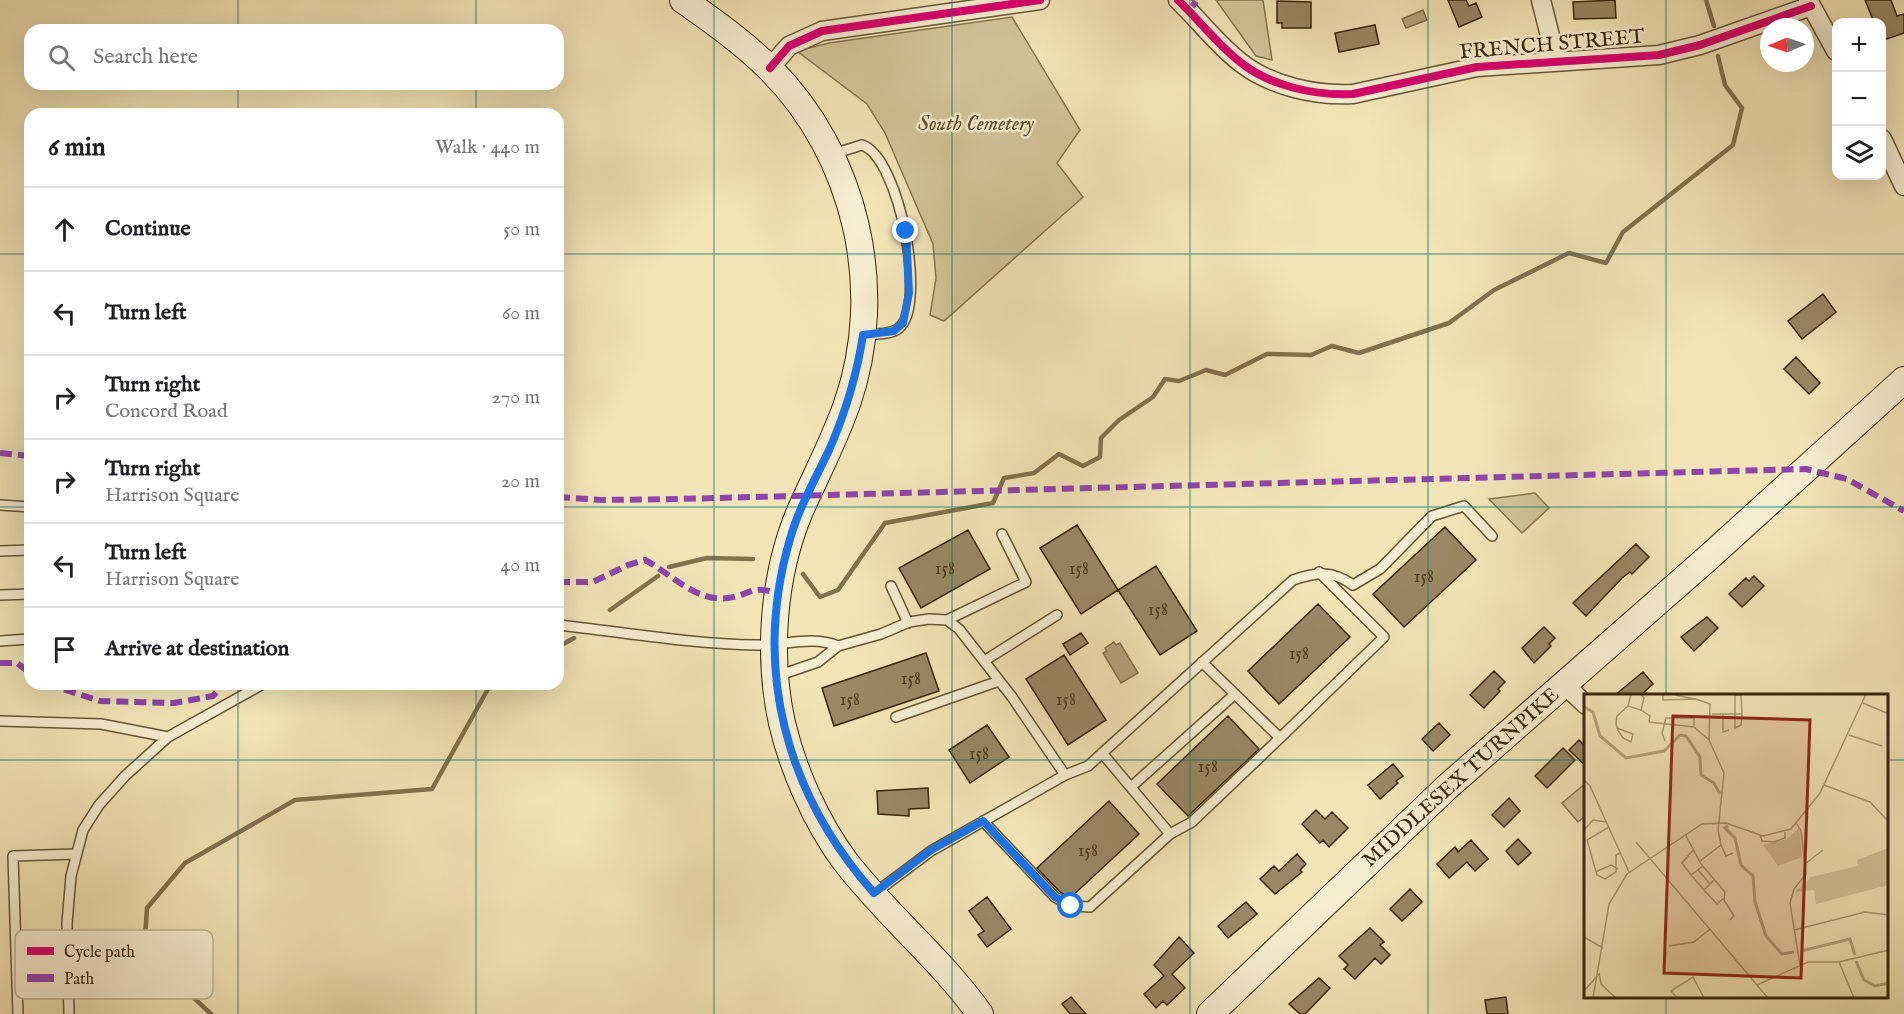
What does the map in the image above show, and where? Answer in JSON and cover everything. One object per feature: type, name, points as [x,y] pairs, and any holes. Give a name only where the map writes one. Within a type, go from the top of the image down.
[{"type":"main road","points":[[683,0],[770,68],[804,108],[842,178],[858,232],[864,285],[863,335],[848,402],[790,539],[778,593],[774,645],[782,723],[797,770],[820,820],[845,860],[980,1014]]},
{"type":"main road","name":"MIDDLESEX TURNPIKE","points":[[1210,1014],[1446,788],[1904,380]]},
{"type":"street","points":[[770,68],[789,46],[822,31],[1040,0]]},
{"type":"street","name":"FRENCH STREET","points":[[1178,0],[1239,62],[1251,70],[1317,93],[1353,94],[1426,76],[1477,67],[1659,55],[1700,45],[1810,3],[1832,44]]},
{"type":"street","points":[[1541,0],[1556,60]]},
{"type":"street","points":[[1886,149],[1904,186]]},
{"type":"street","points":[[1564,684],[1584,703]]},
{"type":"lane","points":[[831,154],[861,145],[875,152],[894,188],[906,231],[909,293],[903,323],[894,331],[863,335]]},
{"type":"lane","points":[[0,505],[24,507]]},
{"type":"lane","points":[[874,893],[931,850],[1065,776],[1088,766],[1277,591],[1293,580],[1319,572],[1341,577],[1353,585],[1380,568],[1432,516],[1464,506],[1492,537]]},
{"type":"lane","points":[[776,676],[818,662],[838,646],[881,634],[908,623],[929,619],[947,620],[1026,582],[1002,534]]},
{"type":"lane","points":[[0,551],[24,550]]},
{"type":"lane","points":[[983,821],[1055,897],[1071,906],[1090,907],[1170,834],[1192,822],[1384,637],[1319,572]]},
{"type":"lane","points":[[891,586],[908,623]]},
{"type":"lane","points":[[0,595],[24,594]]},
{"type":"lane","points":[[984,661],[1057,615]]},
{"type":"lane","points":[[947,620],[959,629],[984,661],[1065,776]]},
{"type":"lane","points":[[564,627],[740,644],[774,645],[808,640],[825,641],[838,646]]},
{"type":"lane","points":[[0,641],[24,639]]},
{"type":"lane","points":[[1202,662],[1280,738]]},
{"type":"lane","points":[[896,717],[999,681]]},
{"type":"lane","points":[[67,930],[71,876],[76,854],[83,830],[99,805],[124,776],[168,737],[252,690]]},
{"type":"lane","points":[[1131,787],[1235,694]]},
{"type":"lane","points":[[0,721],[101,724],[168,737]]},
{"type":"lane","points":[[1102,753],[1170,834]]},
{"type":"lane","points":[[15,930],[13,856],[76,854]]},
{"type":"lane","points":[[18,999],[18,1014]]},
{"type":"lane","points":[[69,999],[69,1014]]},
{"type":"green space","points":[[1216,0],[1263,0],[1272,60],[1256,56]]},
{"type":"green space","name":"South Cemetery","points":[[1012,17],[1080,130],[1057,163],[1083,197],[944,321],[930,315],[936,278],[933,244],[885,133],[867,104],[797,51],[829,43]]},
{"type":"green space","points":[[1535,493],[1549,508],[1522,533],[1489,499]]},
{"type":"green space","points":[[1584,785],[1584,817],[1578,822],[1562,803]]},
{"type":"shaded area","points":[[1423,10],[1427,20],[1406,28],[1402,19]]},
{"type":"shaded area","points":[[1114,642],[1116,645],[1120,643],[1138,673],[1121,683],[1103,653],[1107,651],[1105,648]]},
{"type":"building","points":[[1448,0],[1466,0],[1469,6],[1476,3],[1482,17],[1459,27]]},
{"type":"building","points":[[1615,0],[1616,18],[1574,19],[1573,2]]},
{"type":"building","points":[[1865,0],[1891,0],[1897,16],[1904,14],[1904,33],[1886,39],[1886,18],[1872,18]]},
{"type":"building","points":[[1277,1],[1311,2],[1311,28],[1282,28],[1282,23],[1277,23]]},
{"type":"building","points":[[1375,25],[1379,44],[1339,52],[1335,33]]},
{"type":"building","points":[[1823,294],[1836,312],[1802,339],[1788,321]]},
{"type":"building","points":[[1796,357],[1820,383],[1809,394],[1784,369]]},
{"type":"building","points":[[1077,525],[1118,590],[1081,614],[1040,548]]},
{"type":"building","points":[[1445,527],[1476,560],[1404,627],[1373,594]]},
{"type":"building","points":[[968,530],[990,569],[921,608],[899,568]]},
{"type":"building","points":[[1636,544],[1649,557],[1632,574],[1630,572],[1622,578],[1586,616],[1573,603]]},
{"type":"building","points":[[1156,566],[1197,631],[1160,655],[1118,590]]},
{"type":"building","points":[[1754,576],[1764,586],[1742,607],[1729,594],[1746,578],[1749,581]]},
{"type":"building","points":[[1318,604],[1350,637],[1279,704],[1248,671]]},
{"type":"building","points":[[1707,617],[1718,628],[1694,651],[1681,637]]},
{"type":"building","points":[[1544,627],[1555,638],[1549,644],[1551,646],[1534,663],[1522,648]]},
{"type":"building","points":[[1081,633],[1088,643],[1070,655],[1063,644]]},
{"type":"building","points":[[926,653],[939,691],[834,726],[822,688]]},
{"type":"building","points":[[1064,655],[1106,720],[1068,745],[1026,679]]},
{"type":"building","points":[[1494,671],[1505,682],[1484,708],[1470,695]]},
{"type":"building","points":[[1643,672],[1653,684],[1642,694],[1616,694]]},
{"type":"building","points":[[1228,716],[1259,749],[1188,816],[1157,784]]},
{"type":"building","points":[[1439,723],[1450,735],[1433,751],[1422,739]]},
{"type":"building","points":[[987,725],[1009,757],[970,783],[949,750]]},
{"type":"building","points":[[1579,740],[1584,745],[1584,764],[1569,750]]},
{"type":"building","points":[[1563,748],[1575,760],[1547,788],[1535,776]]},
{"type":"building","points":[[1393,764],[1403,776],[1380,799],[1368,785]]},
{"type":"building","points":[[928,788],[929,808],[909,809],[909,816],[878,814],[877,791]]},
{"type":"building","points":[[1509,798],[1520,811],[1504,827],[1492,815]]},
{"type":"building","points":[[1109,801],[1139,834],[1070,898],[1060,892],[1037,868]]},
{"type":"building","points":[[1316,810],[1325,819],[1332,812],[1348,828],[1329,847],[1323,840],[1320,843],[1302,824]]},
{"type":"building","points":[[1518,839],[1531,853],[1518,865],[1506,851]]},
{"type":"building","points":[[1471,840],[1488,859],[1475,871],[1467,862],[1449,878],[1437,864],[1455,847],[1458,852]]},
{"type":"building","points":[[1297,854],[1306,864],[1300,870],[1302,872],[1275,894],[1260,879],[1274,866],[1279,871]]},
{"type":"building","points":[[1410,889],[1422,902],[1402,921],[1390,909]]},
{"type":"building","points":[[987,897],[1011,929],[987,947],[978,935],[984,931],[969,911]]},
{"type":"building","points":[[1246,902],[1257,914],[1228,938],[1218,926]]},
{"type":"building","points":[[1370,928],[1384,942],[1380,945],[1390,955],[1381,964],[1375,958],[1355,979],[1344,969],[1348,965],[1339,956]]},
{"type":"building","points":[[1179,937],[1194,953],[1172,974],[1185,988],[1167,1005],[1163,1001],[1156,1008],[1144,994],[1164,976],[1154,965]]},
{"type":"building","points":[[1319,978],[1330,988],[1305,1014],[1300,1014],[1289,1004]]},
{"type":"building","points":[[1071,997],[1086,1014],[1070,1014],[1062,1004]]},
{"type":"building","points":[[1506,997],[1508,1014],[1487,1014],[1485,1000]]},
{"type":"waterway","points":[[1706,0],[1714,26]]},
{"type":"waterway","points":[[803,574],[820,597],[838,590],[885,523],[993,503],[1004,478],[1034,473],[1059,454],[1083,466],[1100,457],[1101,438],[1119,420],[1153,397],[1165,379],[1179,381],[1206,370],[1225,375],[1267,354],[1311,355],[1332,346],[1359,353],[1449,323],[1494,290],[1569,253],[1606,263],[1623,232],[1733,145],[1742,108],[1725,85],[1718,56]]},
{"type":"waterway","points":[[669,567],[707,558],[753,559]]},
{"type":"waterway","points":[[610,610],[658,576]]},
{"type":"waterway","points":[[564,644],[574,638]]},
{"type":"waterway","points":[[145,930],[147,908],[185,863],[295,800],[432,789],[487,690]]},
{"type":"waterway","points":[[195,999],[211,1014]]},
{"type":"marked path","points":[[1189,11],[1197,0]]},
{"type":"marked path","points":[[0,453],[24,455]]},
{"type":"marked path","points":[[564,497],[601,500],[679,499],[1806,469],[1847,479],[1904,511]]},
{"type":"marked path","points":[[564,582],[593,582],[628,565],[645,560],[684,586],[705,596],[728,598],[756,590],[778,593]]},
{"type":"marked path","points":[[0,663],[17,663],[24,668]]},
{"type":"marked path","points":[[66,690],[100,701],[174,703],[213,696],[218,690]]},
{"type":"cycle path","points":[[770,68],[789,46],[822,31],[1040,0]]},
{"type":"cycle path","points":[[1178,0],[1224,48],[1252,70],[1294,88],[1338,94],[1353,94],[1477,67],[1659,55],[1700,45],[1811,6]]},
{"type":"route","points":[[906,231],[910,272],[906,315],[903,323],[894,331],[863,335],[855,380],[840,425],[790,539],[778,593],[774,645],[782,723],[797,770],[820,820],[845,860],[874,893],[931,850],[983,821],[1055,897],[1071,906]]}]
